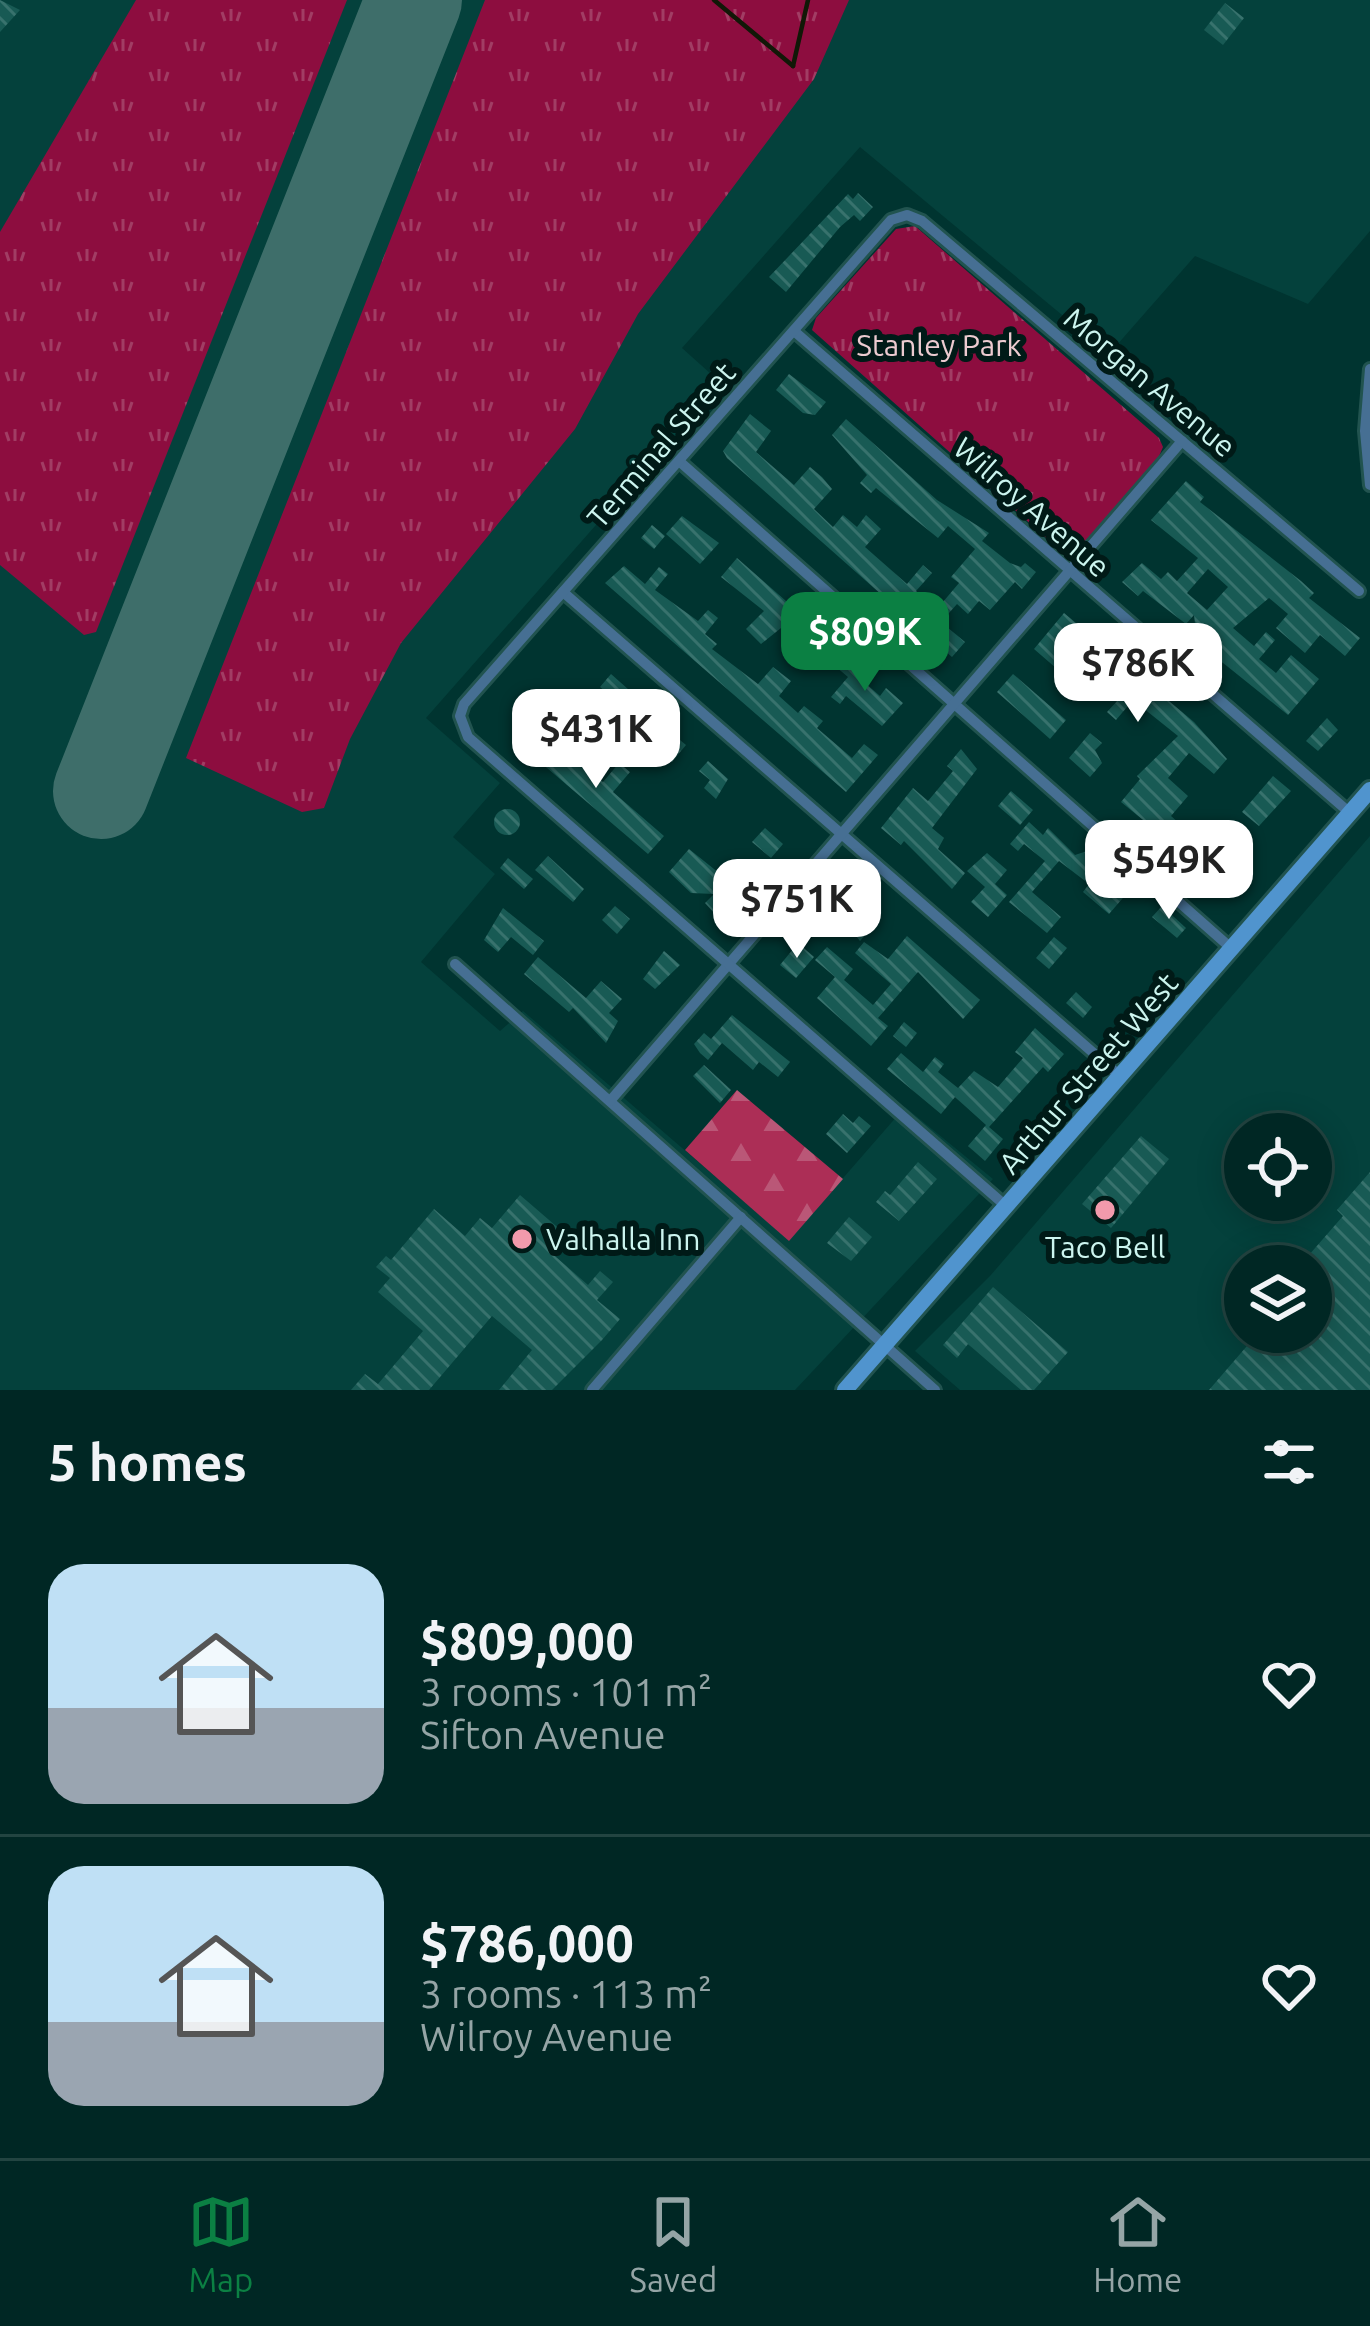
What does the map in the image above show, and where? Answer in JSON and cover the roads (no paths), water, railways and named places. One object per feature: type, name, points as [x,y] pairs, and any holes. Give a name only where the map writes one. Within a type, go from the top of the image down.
[{"type":"main road","name":"Arthur Street West","points":[[845,1390],[1370,790]]},
{"type":"street","name":"Terminal Street","points":[[729,965],[468,737],[460,716],[464,704],[891,220],[907,215]]},
{"type":"street","name":"Morgan Avenue","points":[[907,215],[922,220],[1359,591]]},
{"type":"street","name":"Wilroy Avenue","points":[[794,331],[1350,813]]},
{"type":"street","points":[[1370,369],[1364,431],[1370,485]]},
{"type":"street","points":[[610,1101],[1182,441]]},
{"type":"street","points":[[679,461],[1231,948]]},
{"type":"street","points":[[563,592],[1120,1076]]},
{"type":"street","points":[[455,964],[935,1390]]},
{"type":"street","points":[[729,965],[1007,1207]]},
{"type":"street","points":[[592,1390],[741,1217]]},
{"type":"waterway","points":[[714,0],[793,66]]},
{"type":"waterway","points":[[793,66],[808,0]]},
{"type":"place","name":"Taco Bell","points":[[1105,1210]]},
{"type":"place","name":"Valhalla Inn","points":[[522,1239]]},
{"type":"park label","name":"Stanley Park","points":[[939,345]]}]
